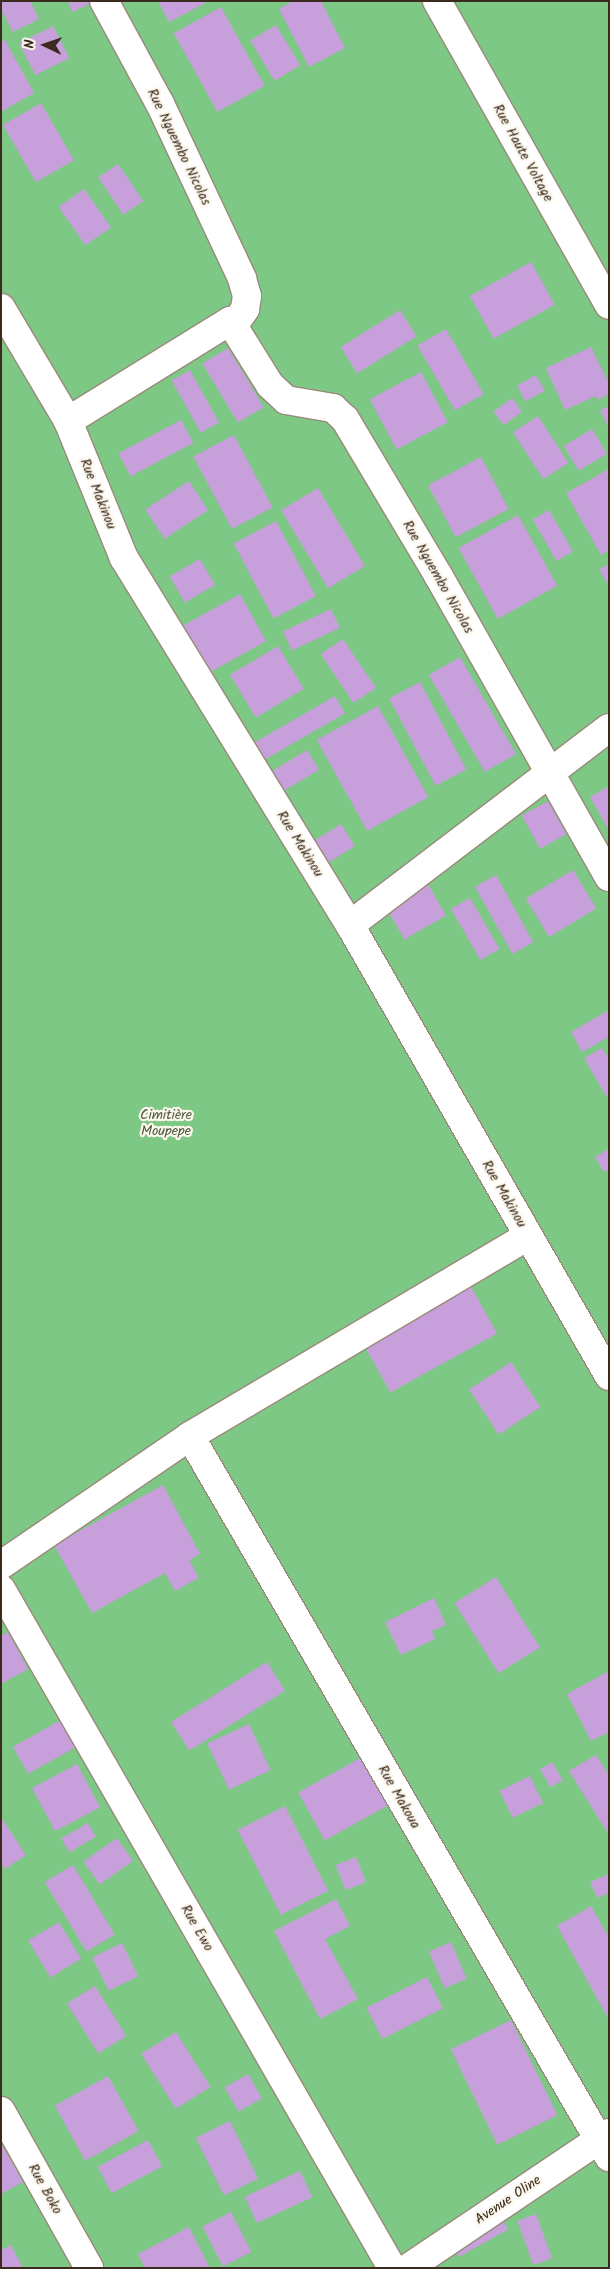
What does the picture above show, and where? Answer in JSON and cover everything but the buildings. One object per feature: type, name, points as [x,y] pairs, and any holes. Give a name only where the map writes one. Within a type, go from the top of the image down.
[{"type":"street","name":"Rue Nguembo Nicolas","points":[[104,1],[160,104],[242,278],[246,296],[245,309],[236,322],[230,321]]},
{"type":"street","name":"Rue Haute Voltage","points":[[437,1],[609,305]]},
{"type":"street","name":"Rue Makinou","points":[[1,308],[68,421],[124,558],[350,925],[609,1376]]},
{"type":"street","name":"Rue Nguembo Nicolas","points":[[230,321],[270,385],[286,400],[332,408],[345,419],[551,773],[609,877]]},
{"type":"street","points":[[68,421],[230,321]]},
{"type":"street","points":[[350,925],[609,728]]},
{"type":"street","points":[[1,1565],[190,1436],[528,1236]]},
{"type":"street","name":"Rue Makoua","points":[[190,1436],[605,2143]]},
{"type":"street","name":"Rue Ewo","points":[[1,1589],[392,2268]]},
{"type":"street","name":"Rue Boko","points":[[1,2111],[89,2268]]},
{"type":"street","name":"Avenue Oline","points":[[408,2268],[605,2143]]},
{"type":"green space","name":"Cimitière Moupepe","points":[[1,1],[609,1],[609,2268],[1,2268]]}]
